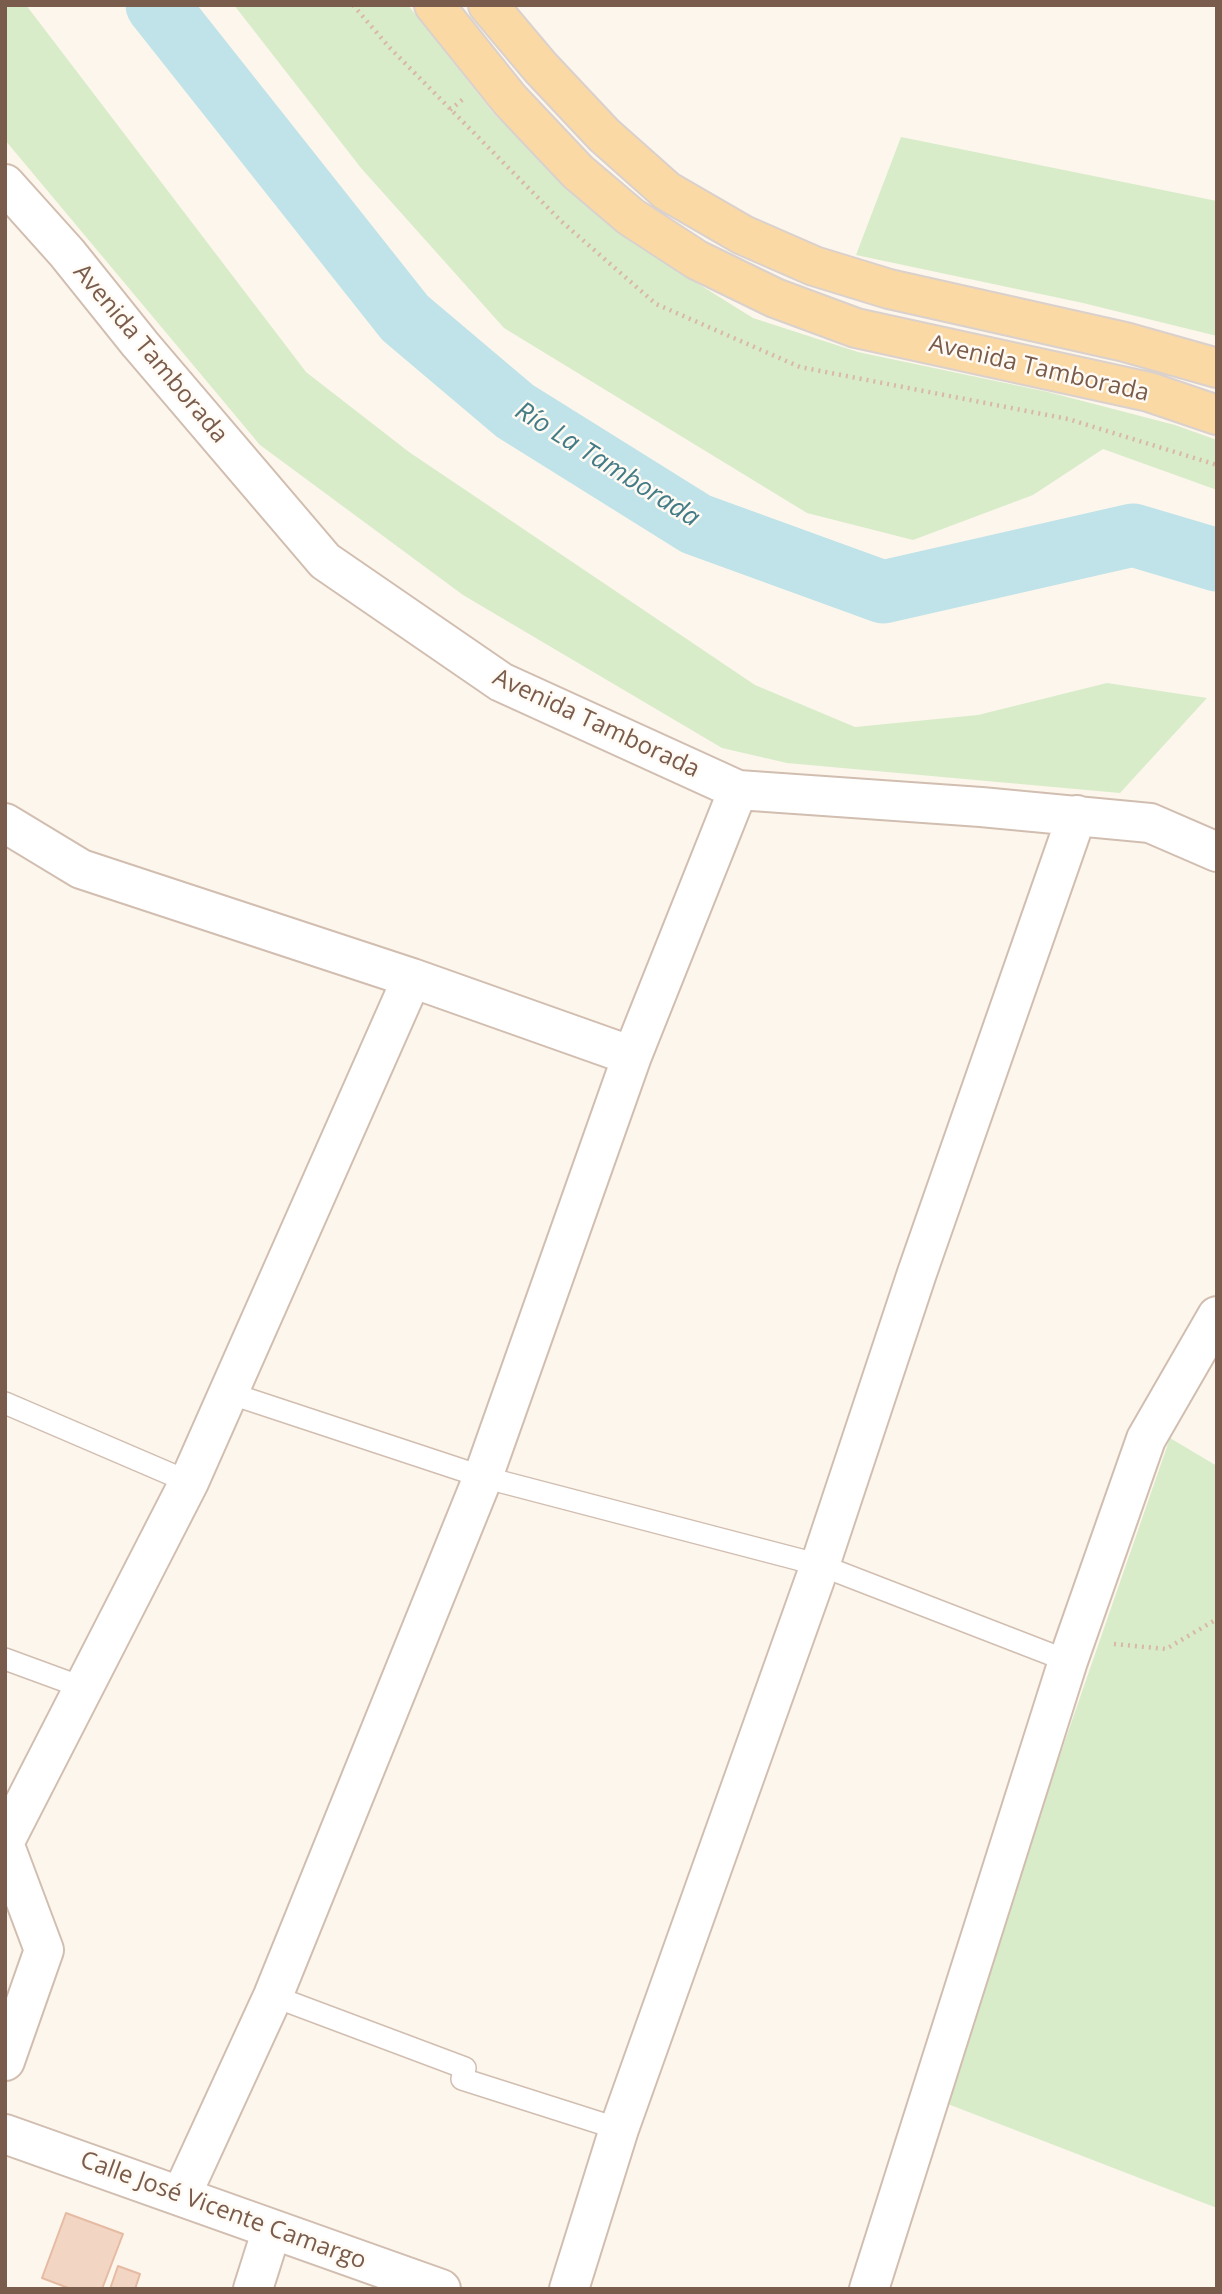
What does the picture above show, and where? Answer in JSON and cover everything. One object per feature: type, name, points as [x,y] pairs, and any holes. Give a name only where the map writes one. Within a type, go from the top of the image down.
[{"type":"main road","name":"Avenida Tamborada","points":[[434,5],[510,100],[578,172],[631,217],[698,260],[775,298],[856,328],[1149,392],[1217,415]]},
{"type":"main road","name":"Avenida Tamborada","points":[[500,10],[604,135],[667,191],[743,235],[814,266],[889,289],[1125,342],[1217,368]]},
{"type":"street","points":[[465,44],[500,10]]},
{"type":"street","name":"Avenida Tamborada","points":[[5,184],[67,253],[139,344],[325,561],[500,682],[738,790],[1077,815],[1150,823],[1217,852]]},
{"type":"street","points":[[181,2196],[273,1996],[483,1477],[632,1056],[738,790]]},
{"type":"street","points":[[569,2289],[619,2129],[820,1565],[1077,815]]},
{"type":"street","points":[[5,823],[82,869],[412,978],[632,1056]]},
{"type":"street","points":[[5,2062],[44,1950],[5,1843],[188,1482],[412,978]]},
{"type":"street","points":[[869,2289],[1072,1651],[1146,1439],[1217,1316]]},
{"type":"street","name":"Calle José Vicente Camargo","points":[[5,2134],[441,2289]]},
{"type":"street","points":[[253,2289],[272,2229]]},
{"type":"lane","points":[[229,1394],[483,1477],[820,1565],[1072,1651]]},
{"type":"lane","points":[[5,1403],[188,1482]]},
{"type":"lane","points":[[5,1659],[84,1688]]},
{"type":"lane","points":[[273,1996],[465,2068],[462,2079],[619,2129]]},
{"type":"path","points":[[1072,1651],[1166,1649],[1217,1619]]},
{"type":"green space","points":[[5,5],[26,5],[306,372],[409,452],[755,685],[855,727],[978,715],[1107,683],[1207,698],[1120,793],[787,763],[722,748],[463,595],[260,445],[5,140]]},
{"type":"green space","points":[[234,5],[408,5],[495,115],[574,193],[660,260],[753,318],[858,352],[1048,392],[1175,425],[1217,440],[1217,490],[1103,449],[1033,495],[913,540],[807,513],[504,328],[361,168]]},
{"type":"green space","points":[[901,137],[1217,201],[1217,336],[1083,303],[856,255]]},
{"type":"green space","points":[[1170,1438],[1217,1466],[1217,2208],[940,2101]]},
{"type":"building","points":[[66,2213],[123,2234],[102,2289],[71,2289],[42,2278]]},
{"type":"building","points":[[118,2266],[140,2274],[135,2289],[110,2289]]},
{"type":"waterway","name":"Río La Tamborada","points":[[157,5],[405,318],[515,411],[696,524],[883,592],[1133,535],[1217,560]]}]
